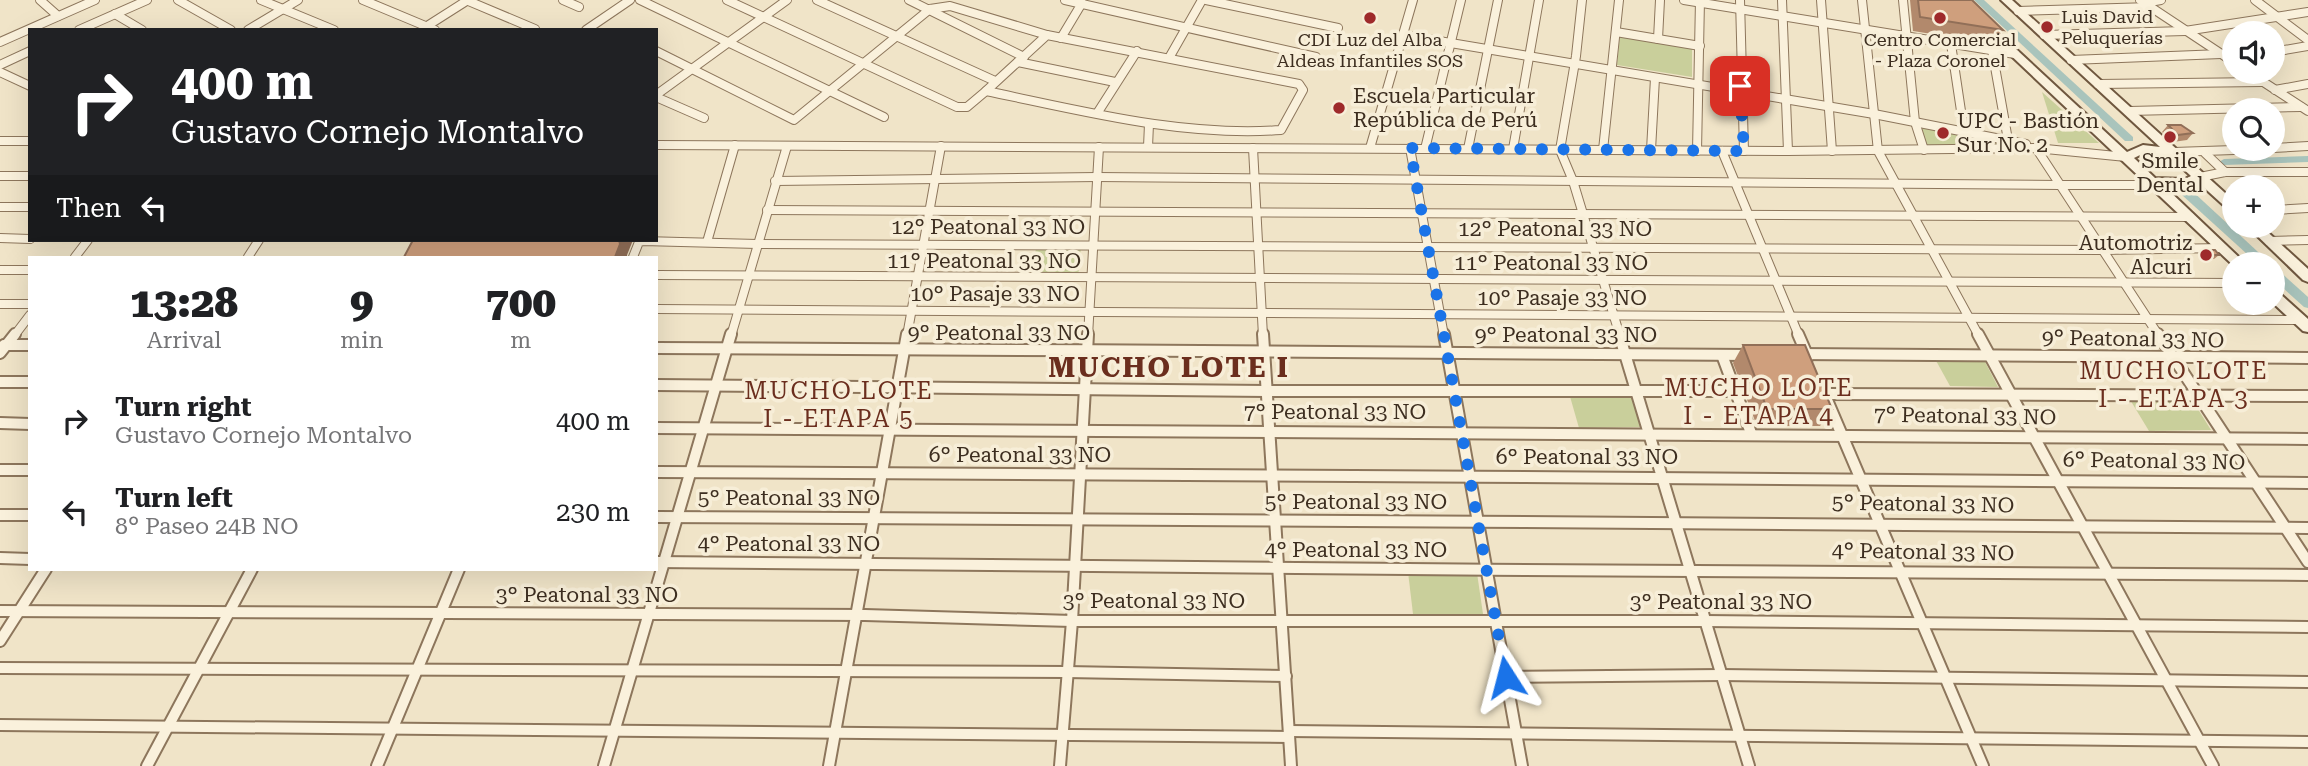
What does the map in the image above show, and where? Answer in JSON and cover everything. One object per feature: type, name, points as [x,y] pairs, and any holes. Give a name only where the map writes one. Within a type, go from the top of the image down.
[{"type":"main road","points":[[1957,0],[2226,252]]},
{"type":"main road","points":[[2006,0],[2222,197]]},
{"type":"main road","points":[[2126,157],[2143,149],[2174,152]]},
{"type":"main road","points":[[2152,182],[2180,184],[2200,177]]},
{"type":"main road","points":[[2266,238],[2308,276]]},
{"type":"main road","points":[[2285,306],[2304,324]]},
{"type":"street","points":[[40,0],[58,16]]},
{"type":"street","points":[[30,28],[94,0]]},
{"type":"street","points":[[84,28],[147,0]]},
{"type":"street","points":[[178,0],[227,28]]},
{"type":"street","points":[[261,0],[329,28]]},
{"type":"street","points":[[251,28],[299,0]]},
{"type":"street","points":[[363,0],[428,28],[467,0],[532,28]]},
{"type":"street","points":[[563,0],[579,7]]},
{"type":"street","points":[[589,28],[629,0]]},
{"type":"street","points":[[640,0],[884,117]]},
{"type":"street","points":[[727,0],[957,107],[967,107],[1047,35]]},
{"type":"street","points":[[658,95],[787,0]]},
{"type":"street","points":[[817,0],[995,81]]},
{"type":"street","points":[[909,0],[1021,59],[1115,82]]},
{"type":"street","points":[[1065,0],[1316,57]]},
{"type":"street","points":[[1169,58],[1204,0],[1338,28]]},
{"type":"street","points":[[1370,148],[1413,0]]},
{"type":"street","points":[[1425,149],[1461,0]]},
{"type":"street","points":[[1468,149],[1498,0]]},
{"type":"street","points":[[1513,149],[1539,0]]},
{"type":"street","points":[[1582,0],[1560,150],[1573,180],[1749,766]]},
{"type":"street","points":[[1603,150],[1619,0]]},
{"type":"street","points":[[1658,39],[1660,0]]},
{"type":"street","points":[[1684,0],[1740,5],[1867,30],[2015,54]]},
{"type":"street","points":[[1782,0],[1788,151]]},
{"type":"street","points":[[1821,0],[1832,151]]},
{"type":"street","points":[[1862,0],[1878,151],[2213,766]]},
{"type":"street","points":[[1903,0],[1915,121],[1924,150]]},
{"type":"street","points":[[2018,11],[2161,0]]},
{"type":"street","points":[[2255,0],[2308,40]]},
{"type":"street","points":[[1697,150],[1701,1]]},
{"type":"street","points":[[658,52],[794,120],[930,9],[953,3],[1047,35],[1299,84],[1303,90],[1281,131],[1237,133],[1149,124],[986,91]]},
{"type":"street","points":[[2145,3],[2221,54]]},
{"type":"street","points":[[1061,37],[1082,4]]},
{"type":"street","points":[[1740,5],[1740,92],[1744,151]]},
{"type":"street","points":[[2044,35],[2185,31],[2308,12]]},
{"type":"street","points":[[115,14],[139,28]]},
{"type":"street","points":[[1,40],[28,29]]},
{"type":"street","points":[[1616,32],[1700,46]]},
{"type":"street","points":[[1403,35],[1915,121],[2036,148],[2308,562]]},
{"type":"street","points":[[1951,44],[1964,131]]},
{"type":"street","points":[[2285,50],[2308,46]]},
{"type":"street","points":[[1993,50],[2008,140]]},
{"type":"street","points":[[1098,112],[1137,51]]},
{"type":"street","points":[[0,65],[28,52]]},
{"type":"street","points":[[2071,60],[2221,54]]},
{"type":"street","points":[[0,72],[28,85]]},
{"type":"street","points":[[1651,150],[1655,78]]},
{"type":"street","points":[[2098,84],[2222,82]]},
{"type":"street","points":[[2266,84],[2305,109]]},
{"type":"street","points":[[2275,89],[2308,84]]},
{"type":"street","points":[[658,97],[704,118]]},
{"type":"street","points":[[2129,111],[2305,109]]},
{"type":"street","points":[[1147,147],[1149,124]]},
{"type":"street","points":[[1236,148],[1237,133]]},
{"type":"street","points":[[0,141],[28,141]]},
{"type":"street","points":[[658,145],[1722,151],[2036,148],[2126,157]]},
{"type":"street","points":[[707,242],[736,145]]},
{"type":"street","points":[[604,766],[651,614],[661,562],[679,517],[787,146]]},
{"type":"street","points":[[829,766],[941,146]]},
{"type":"street","points":[[2285,147],[2308,146]]},
{"type":"street","points":[[1060,766],[1072,621],[1099,147]]},
{"type":"street","points":[[1253,148],[1268,431],[1291,766]]},
{"type":"street","points":[[1410,148],[1522,766]]},
{"type":"street","points":[[1722,151],[1809,358]]},
{"type":"street","points":[[2174,152],[2222,152]]},
{"type":"street","points":[[2205,153],[2225,172]]},
{"type":"street","points":[[2200,177],[2225,172],[2308,172]]},
{"type":"street","points":[[0,176],[28,176]]},
{"type":"street","points":[[775,181],[1097,177],[2060,185],[2137,185],[2152,182]]},
{"type":"street","points":[[0,207],[28,207]]},
{"type":"street","points":[[2285,209],[2308,208]]},
{"type":"street","points":[[767,210],[2190,217]]},
{"type":"street","points":[[0,239],[28,239]]},
{"type":"street","points":[[2269,241],[2308,240]]},
{"type":"street","name":"12° Peatonal 33 NO","points":[[658,241],[924,245],[2102,250],[2222,248]]},
{"type":"street","points":[[76,256],[86,242]]},
{"type":"street","points":[[0,270],[28,270]]},
{"type":"street","name":"11° Peatonal 33 NO","points":[[658,275],[748,278],[1259,278],[2222,284]]},
{"type":"street","points":[[0,304],[28,304]]},
{"type":"street","name":"10° Pasaje 33 NO","points":[[658,309],[2148,319],[2304,324]]},
{"type":"street","points":[[2,347],[28,317]]},
{"type":"street","points":[[2,347],[28,345]]},
{"type":"street","name":"9° Peatonal 33 NO","points":[[658,348],[1087,351],[1265,349],[1760,355]]},
{"type":"street","name":"9° Peatonal 33 NO","points":[[1784,355],[1809,358],[1989,354],[2308,358]]},
{"type":"street","points":[[1722,355],[1751,433]]},
{"type":"street","points":[[0,382],[28,382]]},
{"type":"street","points":[[658,385],[1084,390],[1735,391]]},
{"type":"street","points":[[1983,766],[1822,389],[2011,396],[2308,396]]},
{"type":"street","points":[[0,423],[28,424]]},
{"type":"street","name":"7° Peatonal 33 NO","points":[[658,428],[1751,433],[2308,439]]},
{"type":"street","points":[[0,470],[28,470]]},
{"type":"street","name":"6° Peatonal 33 NO","points":[[658,472],[2308,482]]},
{"type":"street","points":[[0,514],[28,515]]},
{"type":"street","name":"5° Peatonal 33 NO","points":[[658,517],[1274,522],[1880,522],[2308,527]]},
{"type":"street","points":[[0,558],[28,559]]},
{"type":"street","name":"4° Peatonal 33 NO","points":[[661,562],[1074,568],[1899,570],[2308,575]]},
{"type":"street","points":[[0,641],[45,571]]},
{"type":"street","points":[[147,766],[251,571]]},
{"type":"street","points":[[377,766],[458,571]]},
{"type":"street","name":"3° Peatonal 33 NO","points":[[0,611],[856,615],[1072,621],[1705,621],[2308,627]]},
{"type":"street","points":[[0,668],[846,671],[1286,676]]},
{"type":"street","points":[[1506,677],[1721,675],[2308,682]]},
{"type":"street","points":[[0,725],[1062,734],[1740,735],[2308,742]]},
{"type":"green space","points":[[1620,35],[1692,47],[1692,77],[1617,65]]},
{"type":"green space","points":[[2042,92],[2099,143],[2058,143]]},
{"type":"green space","points":[[1918,125],[1935,129],[1937,135],[1951,137],[1949,131],[2006,145],[1926,145]]},
{"type":"green space","points":[[1036,247],[1081,247],[1078,277],[1033,276]]},
{"type":"green space","points":[[1982,356],[1998,387],[1950,386],[1934,357]]},
{"type":"green space","points":[[1631,392],[1641,427],[1579,428],[1569,393]]},
{"type":"green space","points":[[2129,398],[2191,398],[2211,430],[2149,431]]},
{"type":"green space","points":[[1408,572],[1477,573],[1483,614],[1413,614]]},
{"type":"building","points":[[1918,0],[1972,0],[2003,30],[1920,17]]},
{"type":"building","points":[[2168,125],[2181,125],[2193,133],[2178,135]]},
{"type":"building","points":[[412,242],[620,244],[615,256],[405,256]]},
{"type":"building","points":[[2204,250],[2215,250],[2219,255],[2208,255]]},
{"type":"building","points":[[1743,345],[1805,345],[1832,409],[1767,409]]},
{"type":"waterway","points":[[1979,0],[2129,139]]},
{"type":"waterway","points":[[2224,162],[2308,159]]},
{"type":"waterway","points":[[2186,192],[2252,252]]},
{"type":"waterway","points":[[2285,283],[2308,304]]},
{"type":"place","name":"CDI Luz del Alba Aldeas Infantiles SOS","points":[[1370,18]]},
{"type":"place","name":"Centro Comercial - Plaza Coronel","points":[[1940,18]]},
{"type":"place","name":"Luis David Peluquerías","points":[[2047,27]]},
{"type":"place","name":"Escuela Particular República de Perú","points":[[1339,108]]},
{"type":"place","name":"UPC - Bastión Sur No. 2","points":[[1943,133]]},
{"type":"place","name":"Smile Dental","points":[[2170,137]]},
{"type":"place","name":"Automotriz Alcuri","points":[[2206,255]]},
{"type":"district","name":"MUCHO LOTE I","points":[[1169,367]]},
{"type":"district","name":"MUCHO LOTE I - ETAPA 3","points":[[2174,385]]},
{"type":"district","name":"MUCHO LOTE I - ETAPA 4","points":[[1759,402]]},
{"type":"district","name":"MUCHO LOTE I - ETAPA 5","points":[[839,405]]},
{"type":"route","points":[[1506,677],[1410,148],[1744,151],[1740,86]]}]
